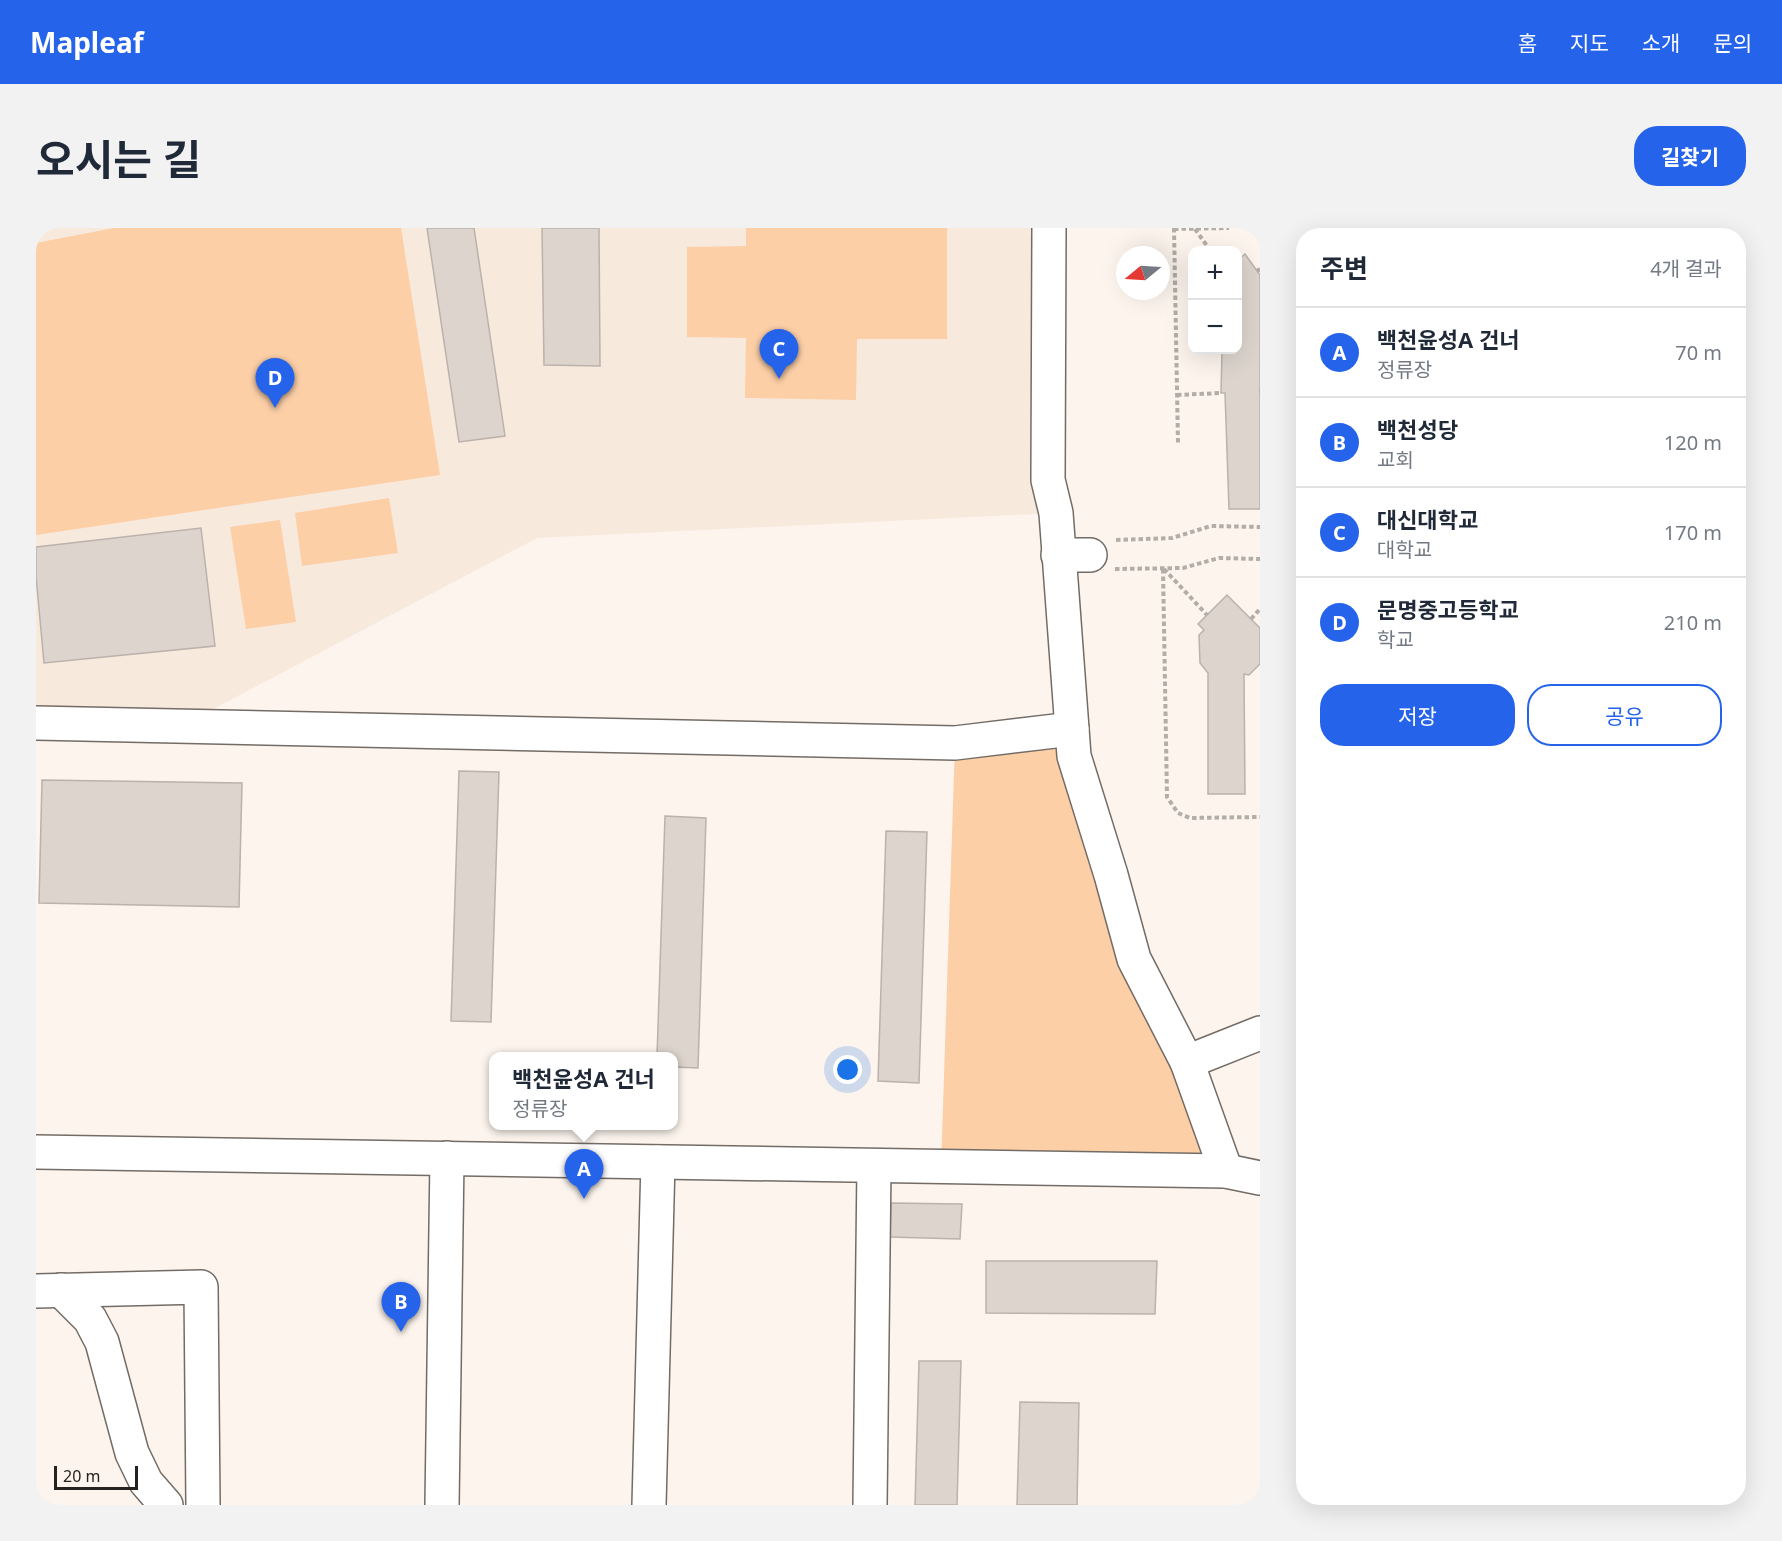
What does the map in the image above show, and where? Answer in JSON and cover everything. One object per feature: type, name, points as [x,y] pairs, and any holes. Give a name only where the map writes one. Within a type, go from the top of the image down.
[{"type":"street","points":[[1049,228],[1048,480],[1056,513],[1074,756],[1134,959],[1186,1062],[1226,1171]]},
{"type":"street","points":[[1058,555],[1105,555]]},
{"type":"street","points":[[36,723],[954,743],[1072,729]]},
{"type":"street","points":[[1186,1062],[1260,1033]]},
{"type":"street","points":[[36,1152],[1226,1171],[1260,1178]]},
{"type":"street","points":[[442,1505],[447,1158]]},
{"type":"street","points":[[649,1505],[658,1162]]},
{"type":"street","points":[[870,1505],[874,1166]]},
{"type":"street","points":[[49,1291],[201,1287],[203,1505]]},
{"type":"street","points":[[49,1291],[90,1319],[102,1342],[132,1453],[146,1482],[166,1505]]},
{"type":"path","points":[[1178,443],[1174,229],[1229,228]]},
{"type":"path","points":[[1194,229],[1207,246]]},
{"type":"path","points":[[1177,395],[1221,393]]},
{"type":"path","points":[[1105,555],[1211,526],[1260,527]]},
{"type":"path","points":[[1105,555],[1163,569],[1182,568],[1220,558],[1260,559]]},
{"type":"path","points":[[1163,569],[1207,615]]},
{"type":"path","points":[[1163,569],[1167,797],[1178,813],[1190,818],[1260,817]]},
{"type":"path","points":[[1251,619],[1260,609]]},
{"type":"shaded area","points":[[36,228],[1049,228],[1056,513],[537,538],[181,726],[36,723]]},
{"type":"shaded area","points":[[114,228],[401,228],[440,475],[36,535],[36,243]]},
{"type":"shaded area","points":[[746,228],[947,228],[947,339],[857,339],[856,400],[745,398],[746,338],[687,337],[687,247],[746,246]]},
{"type":"shaded area","points":[[389,498],[398,553],[302,566],[295,513]]},
{"type":"shaded area","points":[[280,520],[296,622],[246,629],[230,527]]},
{"type":"shaded area","points":[[1072,729],[1134,959],[1226,1171],[941,1167],[955,743]]},
{"type":"building","points":[[427,228],[474,228],[505,436],[459,442]]},
{"type":"building","points":[[542,228],[599,228],[600,366],[544,365]]},
{"type":"building","points":[[1245,254],[1260,275],[1260,509],[1229,509],[1225,393],[1221,393],[1222,354],[1242,354],[1242,257]]},
{"type":"building","points":[[201,528],[215,646],[44,663],[36,576],[36,547]]},
{"type":"building","points":[[1227,595],[1260,628],[1260,664],[1249,675],[1244,674],[1245,794],[1208,794],[1208,673],[1200,663],[1199,635],[1204,630],[1198,624]]},
{"type":"building","points":[[459,771],[499,772],[491,1022],[451,1021]]},
{"type":"building","points":[[42,780],[242,783],[239,907],[39,903]]},
{"type":"building","points":[[665,816],[706,818],[698,1068],[678,1067],[678,1052],[657,1052]]},
{"type":"building","points":[[886,831],[927,832],[919,1083],[878,1081]]},
{"type":"building","points":[[891,1203],[962,1204],[960,1239],[890,1237]]},
{"type":"building","points":[[986,1261],[1157,1261],[1155,1314],[986,1313]]},
{"type":"building","points":[[919,1361],[961,1361],[957,1505],[915,1505]]},
{"type":"building","points":[[1020,1402],[1079,1403],[1077,1505],[1017,1505]]},
{"type":"place","name":"대신대학교","points":[[779,379]]},
{"type":"place","name":"문명중고등학교","points":[[275,408]]},
{"type":"place","name":"백천윤성A 건너","points":[[584,1199]]},
{"type":"place","name":"백천성당","points":[[401,1332]]}]
